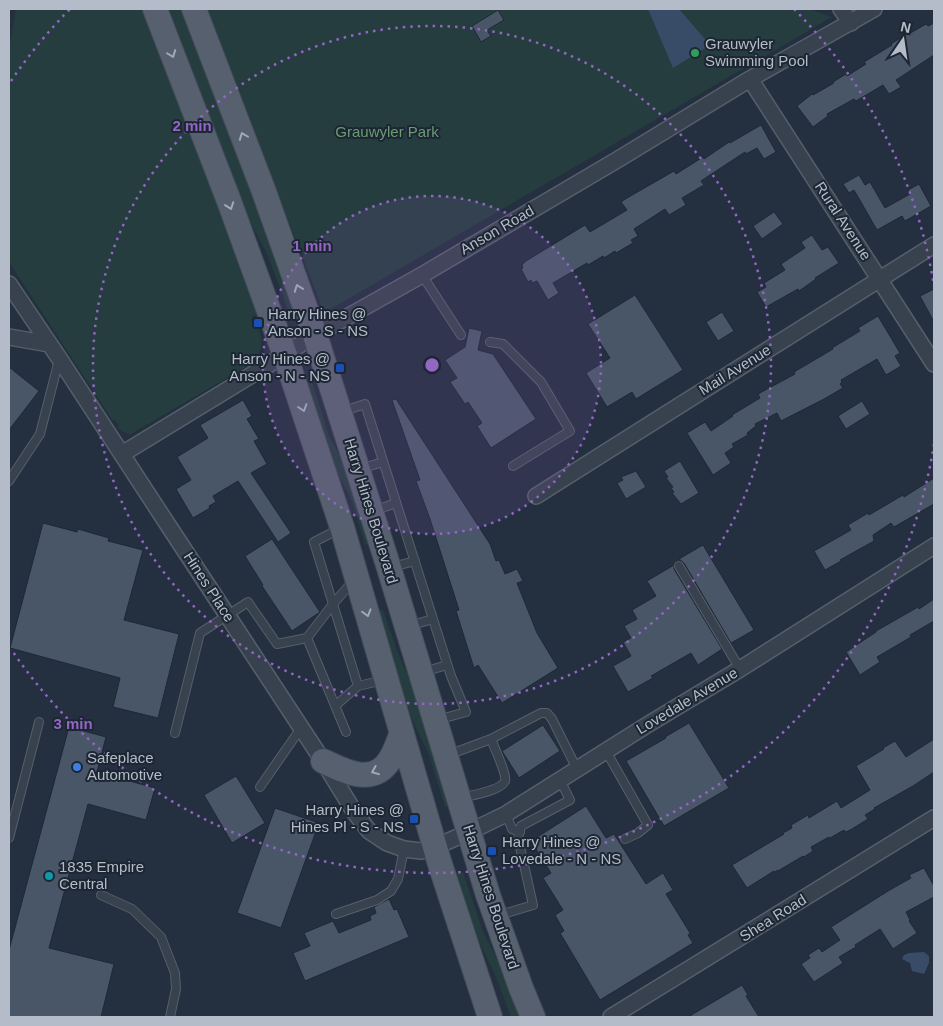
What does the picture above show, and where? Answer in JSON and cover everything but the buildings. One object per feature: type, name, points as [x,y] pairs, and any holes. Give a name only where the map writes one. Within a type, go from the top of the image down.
[{"type":"main road","points":[[155,9],[285,354],[342,527],[435,847],[490,1017]]},
{"type":"main road","name":"Harry Hines Boulevard","points":[[194,9],[263,189],[315,335],[372,512],[488,894],[533,1017]]},
{"type":"main road","points":[[357,576],[389,568]]},
{"type":"main road","points":[[323,761],[346,772],[360,776],[377,772],[391,758],[402,733]]},
{"type":"street","points":[[841,9],[851,23]]},
{"type":"street","name":"Anson Road","points":[[122,454],[315,335],[874,9]]},
{"type":"street","name":"Rural Avenue","points":[[750,80],[934,364]]},
{"type":"street","name":"Mail Avenue","points":[[536,496],[934,245]]},
{"type":"street","name":"Hines Place","points":[[9,284],[323,761],[355,813],[369,831],[387,843],[404,849],[421,851],[435,847]]},
{"type":"street","points":[[9,337],[49,344]]},
{"type":"street","name":"Lovedale Avenue","points":[[435,847],[506,814],[934,546]]},
{"type":"street","name":"Shea Road","points":[[611,1017],[934,818]]},
{"type":"lane","points":[[422,274],[461,335]]},
{"type":"lane","points":[[490,342],[503,344],[541,382],[570,431],[513,466]]},
{"type":"lane","points":[[9,481],[40,434],[59,358]]},
{"type":"lane","points":[[340,412],[365,404],[447,665],[466,712],[435,720]]},
{"type":"lane","points":[[358,470],[383,462]]},
{"type":"lane","points":[[372,512],[396,503]]},
{"type":"lane","points":[[342,527],[314,542],[358,686]]},
{"type":"lane","points":[[389,568],[414,561]]},
{"type":"lane","points":[[679,566],[740,669]]},
{"type":"lane","points":[[175,733],[200,633],[248,602],[277,644],[307,638],[357,576]]},
{"type":"lane","points":[[407,627],[433,619]]},
{"type":"lane","points":[[307,638],[346,732]]},
{"type":"lane","points":[[421,673],[447,665]]},
{"type":"lane","points":[[335,706],[358,686],[386,679]]},
{"type":"lane","points":[[446,755],[491,739],[541,712],[547,713],[552,719],[577,769]]},
{"type":"lane","points":[[9,838],[39,722]]},
{"type":"lane","points":[[260,787],[301,728]]},
{"type":"lane","points":[[459,799],[499,788],[506,779],[491,739]]},
{"type":"lane","points":[[606,751],[648,825],[626,839]]},
{"type":"lane","points":[[496,917],[533,905],[518,838],[521,826],[570,800],[560,780]]},
{"type":"lane","points":[[506,814],[512,829],[520,832]]},
{"type":"lane","points":[[336,914],[377,900],[391,891],[398,879],[404,849]]},
{"type":"lane","points":[[101,896],[132,909],[161,938],[175,973],[176,989],[170,1017]]},
{"type":"green space","points":[[16,9],[146,9],[258,317],[256,318],[255,315],[251,319],[253,328],[258,327],[261,335],[262,344],[258,355],[261,358],[131,434],[127,434],[117,427],[119,426],[115,420],[113,421],[9,262],[9,56]]},
{"type":"green space","points":[[169,9],[184,9],[295,311],[289,313],[268,256],[246,214]]},
{"type":"green space","name":"Grauwyler Park","points":[[207,9],[809,9],[832,17],[324,313]]},
{"type":"green space","points":[[312,381],[329,436],[345,464],[371,543],[365,545],[351,499],[334,467],[306,383]]},
{"type":"green space","points":[[383,610],[398,653],[418,699],[450,806],[445,807],[429,755],[406,704],[378,611]]},
{"type":"green space","points":[[463,872],[482,929],[497,959],[521,1017],[511,1017],[496,977],[475,931],[457,874]]},
{"type":"water","points":[[648,9],[679,9],[710,45],[673,68]]},
{"type":"water","points":[[924,952],[929,956],[929,963],[924,974],[912,971],[910,963],[902,959],[904,955],[909,953]]},
{"type":"place","name":"Grauwyler Swimming Pool","points":[[695,53]]},
{"type":"place","name":"Harry Hines @ Anson - S - NS","points":[[258,323]]},
{"type":"place","name":"Harry Hines @ Anson - N - NS","points":[[340,368]]},
{"type":"place","name":"Safeplace Automotive","points":[[77,767]]},
{"type":"place","name":"Harry Hines @ Hines Pl - S - NS","points":[[414,819]]},
{"type":"place","name":"Harry Hines @ Lovedale - N - NS","points":[[492,851]]},
{"type":"place","name":"1835 Empire Central","points":[[49,876]]}]
